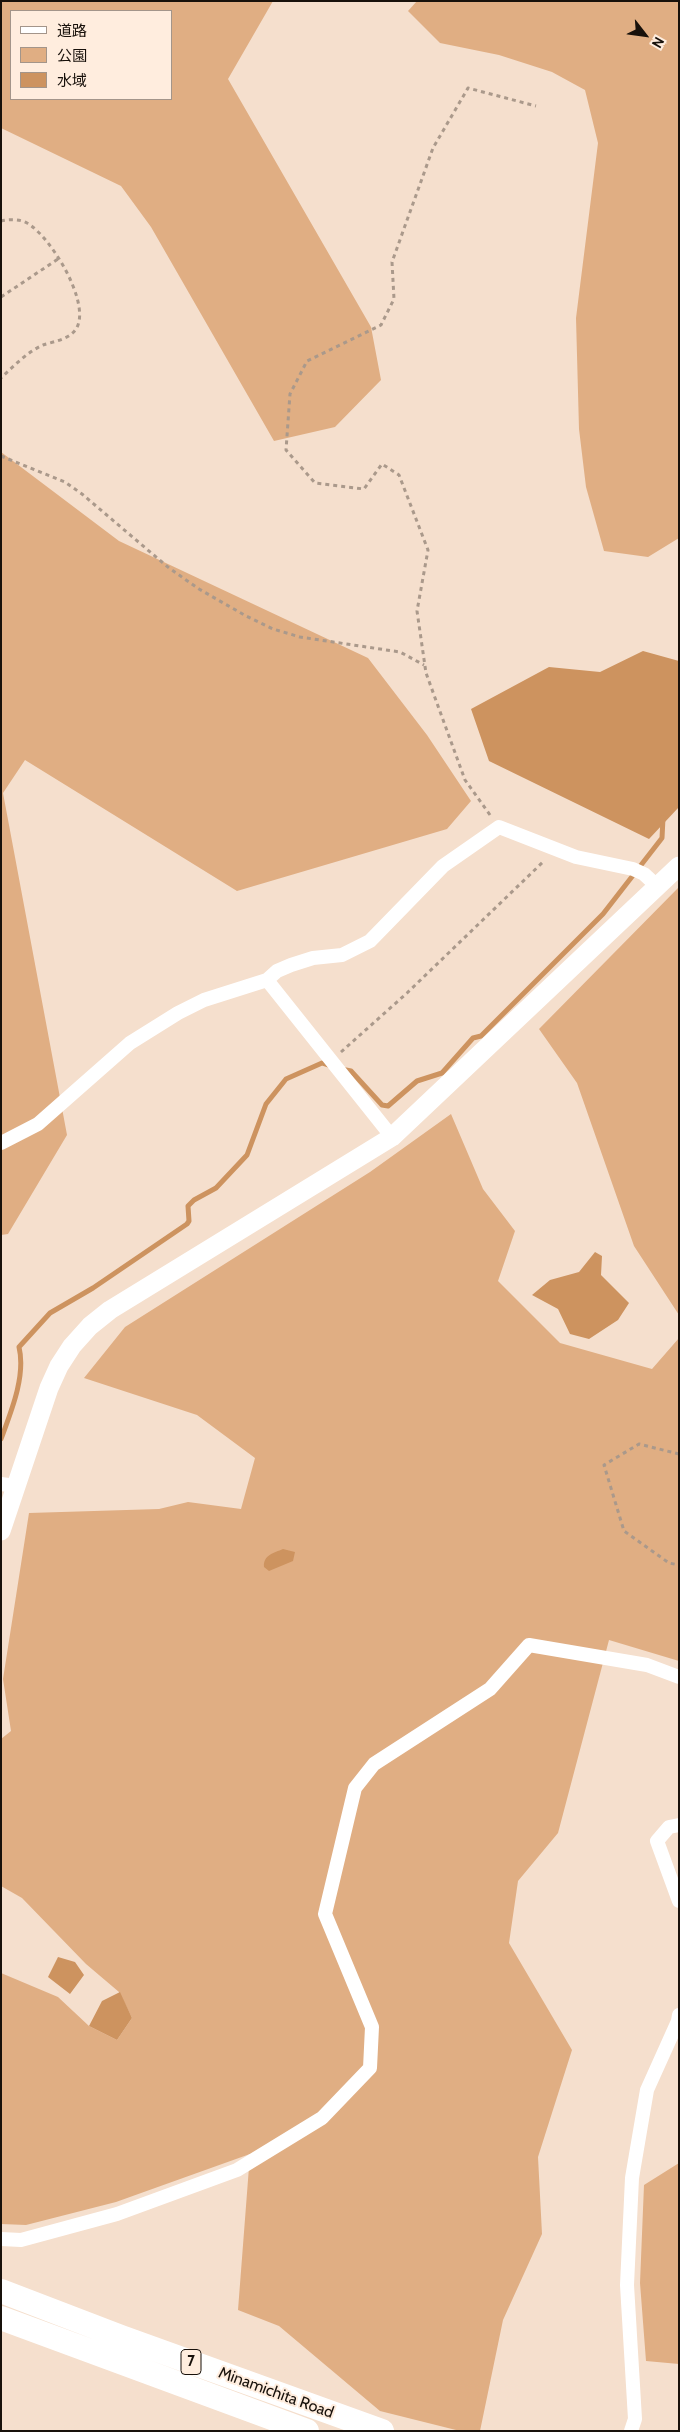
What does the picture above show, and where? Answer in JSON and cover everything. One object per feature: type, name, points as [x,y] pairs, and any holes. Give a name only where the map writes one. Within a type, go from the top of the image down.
[{"type":"highway","name":"Minamichita Road","points":[[1,2291],[121,2337],[382,2431]]},
{"type":"highway","name":"Minamichita Road","points":[[1,2318],[307,2431]]},
{"type":"street","points":[[1,1143],[38,1124],[130,1043],[178,1013],[204,1000],[267,980],[277,971],[291,965],[313,958],[342,955],[370,941],[443,866],[499,827],[576,856],[633,869],[644,874],[658,887]]},
{"type":"street","points":[[1,1530],[8,1485],[49,1388],[72,1346],[90,1326],[110,1310],[392,1137],[679,866]]},
{"type":"street","points":[[267,980],[392,1137]]},
{"type":"street","points":[[1,2239],[21,2240],[117,2214],[237,2170],[322,2118],[370,2068],[372,2027],[325,1914],[355,1788],[374,1764],[490,1689],[529,1645],[647,1665],[679,1678]]},
{"type":"street","points":[[679,1825],[669,1827],[657,1841],[679,1901]]},
{"type":"street","points":[[631,2431],[634,2419],[627,2284],[632,2178],[647,2090],[679,2015]]},
{"type":"path","points":[[499,827],[465,780],[424,665],[417,611],[428,550],[399,475],[382,464],[364,489],[315,483],[286,450],[290,394],[307,361],[381,325],[394,299],[392,262],[433,148],[468,88],[536,106]]},
{"type":"path","points":[[1,221],[16,220],[31,225],[45,239],[73,286],[78,306],[78,325],[66,338],[32,351],[1,378]]},
{"type":"path","points":[[1,296],[58,259]]},
{"type":"path","points":[[1,456],[65,482],[82,494],[169,568],[199,589],[246,616],[273,629],[300,637],[400,652],[424,665]]},
{"type":"path","points":[[332,1061],[541,865],[552,847]]},
{"type":"path","points":[[679,1454],[639,1444],[604,1465],[624,1531],[669,1563],[679,1565]]},
{"type":"green space","points":[[1,1],[273,1],[228,79],[371,327],[381,380],[335,427],[274,441],[151,227],[121,186],[1,128]]},
{"type":"green space","points":[[417,1],[679,1],[679,538],[648,557],[604,551],[586,487],[579,429],[576,318],[598,143],[585,90],[552,72],[499,55],[440,43],[408,11]]},
{"type":"green space","points":[[1,452],[119,541],[368,658],[427,735],[471,801],[447,829],[237,891],[25,760],[3,793],[67,1135],[8,1234],[1,1235]]},
{"type":"green space","points":[[679,887],[679,1315],[634,1246],[577,1083],[539,1029]]},
{"type":"green space","points":[[451,1114],[483,1189],[515,1231],[498,1281],[560,1343],[652,1369],[679,1338],[679,1661],[609,1640],[558,1833],[518,1881],[509,1943],[572,2050],[538,2157],[542,2234],[503,2320],[480,2431],[460,2431],[380,2411],[279,2326],[238,2310],[250,2154],[116,2202],[26,2225],[1,2224],[1,1973],[58,1997],[89,2026],[117,2040],[132,2018],[119,1992],[86,1964],[22,1898],[1,1886],[1,1739],[11,1731],[3,1679],[29,1513],[159,1509],[188,1502],[241,1509],[255,1458],[197,1415],[84,1378],[125,1327],[370,1172]]},
{"type":"green space","points":[[679,2163],[679,2364],[646,2361],[640,2283],[644,2185]]},
{"type":"water","points":[[643,651],[679,661],[679,807],[649,839],[489,761],[471,709],[549,667],[600,672]]},
{"type":"water","points":[[595,1252],[602,1256],[601,1275],[629,1303],[618,1320],[589,1339],[570,1334],[558,1309],[532,1295],[550,1280],[579,1272]]},
{"type":"water","points":[[283,1549],[295,1552],[293,1561],[269,1571],[264,1567],[267,1557]]},
{"type":"water","points":[[58,1957],[75,1962],[84,1975],[70,1994],[48,1977]]},
{"type":"water","points":[[120,1992],[132,2018],[117,2040],[89,2026],[102,2001]]},
{"type":"waterway","points":[[341,1069],[351,1071],[382,1105],[388,1106],[417,1081],[442,1073],[473,1038],[481,1036],[603,914],[662,838],[663,818]]},
{"type":"waterway","points":[[1,1439],[13,1406],[19,1382],[21,1370],[19,1347],[50,1313],[93,1288],[187,1224],[189,1221],[188,1206],[194,1200],[216,1188],[247,1155],[266,1104],[286,1079],[322,1063],[331,1066]]}]
